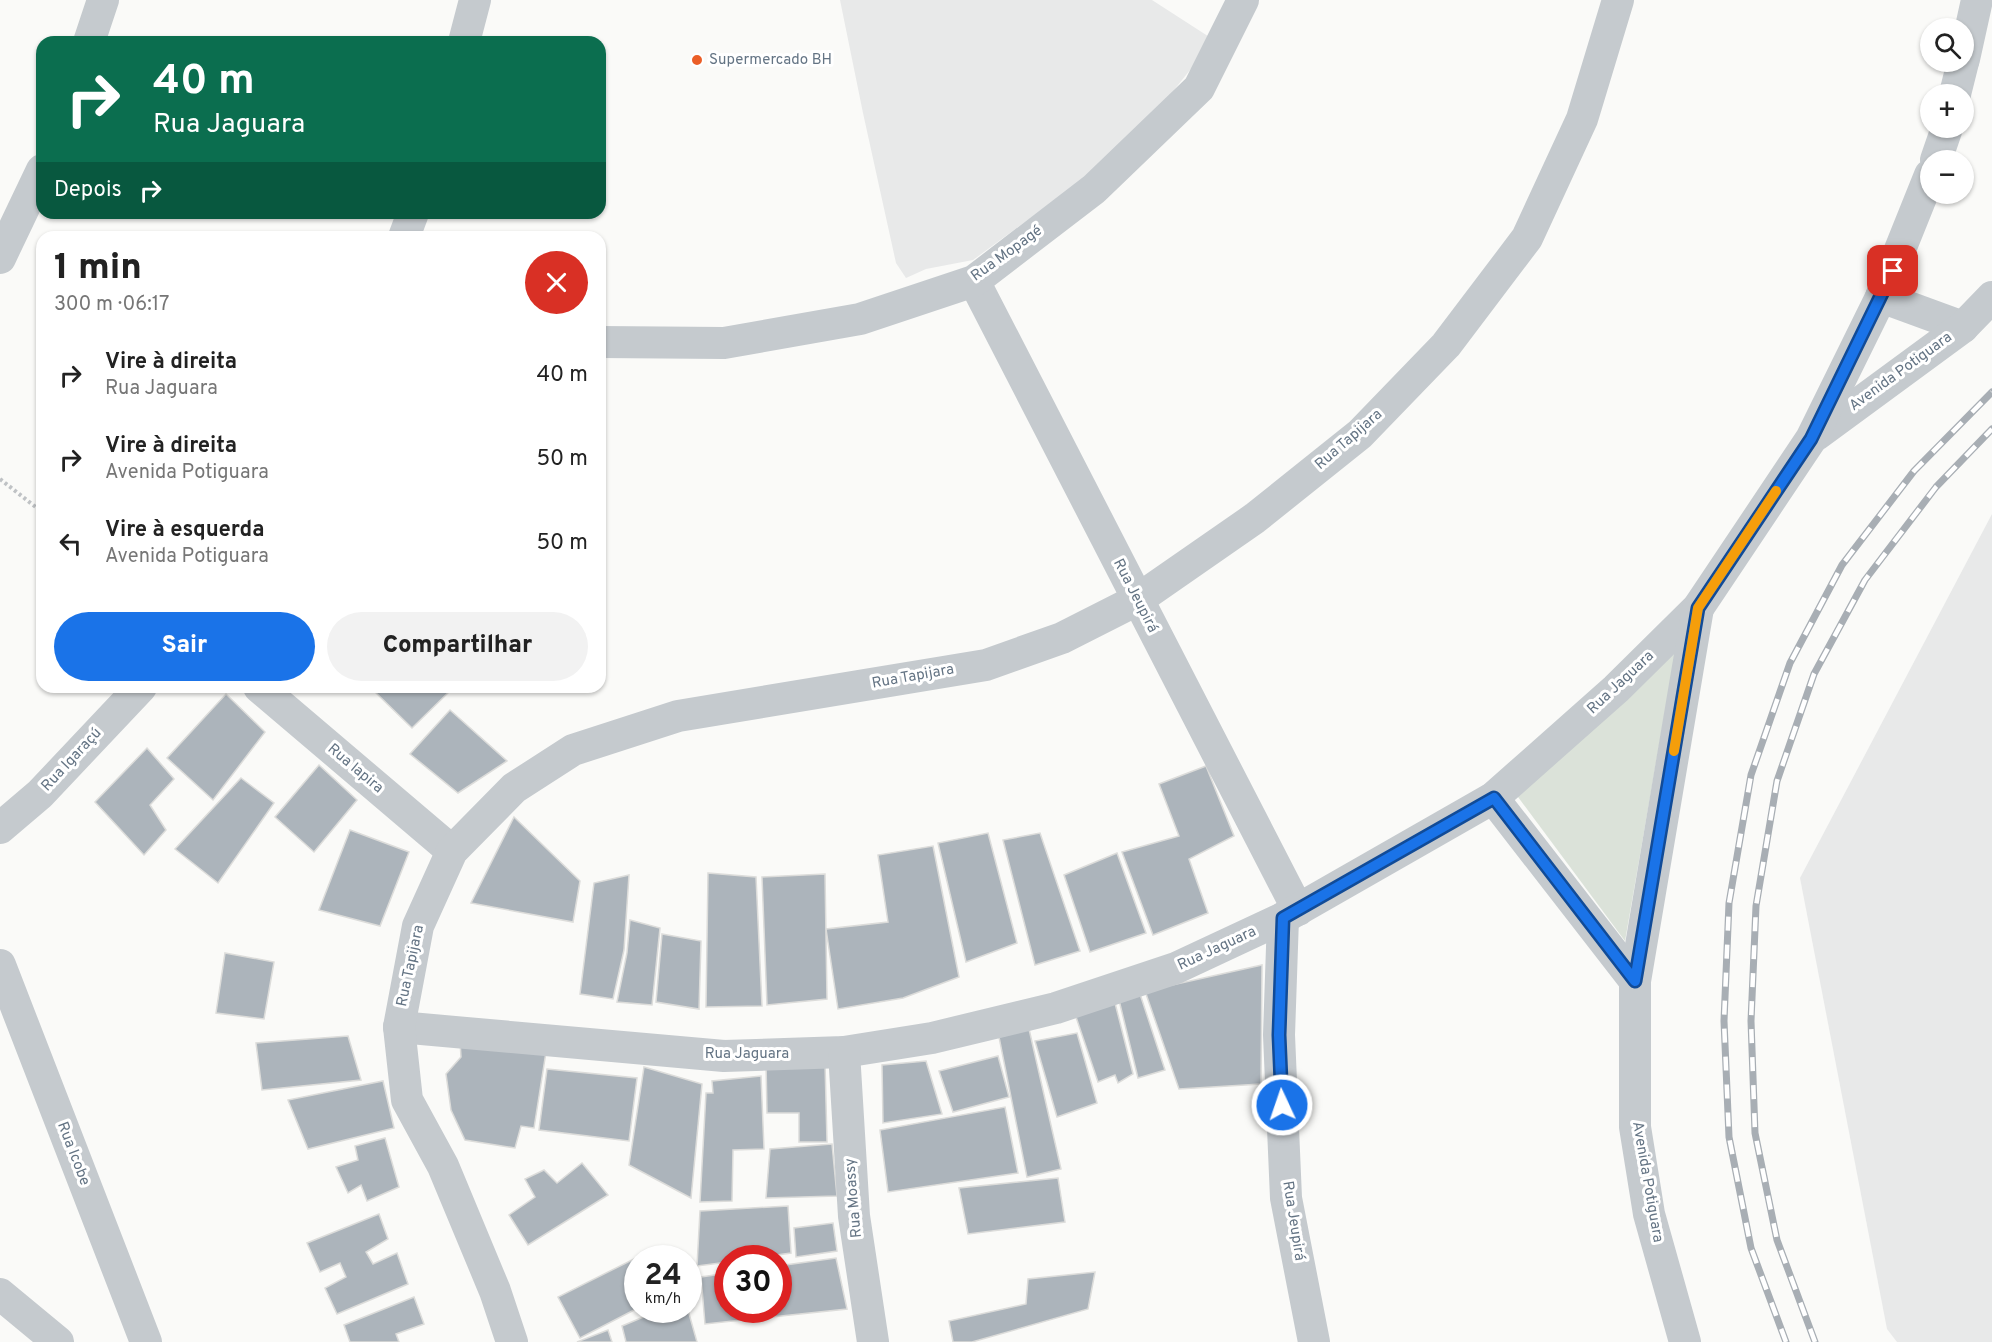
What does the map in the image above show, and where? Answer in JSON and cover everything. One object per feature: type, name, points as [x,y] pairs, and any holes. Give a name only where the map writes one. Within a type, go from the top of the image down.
[{"type":"street","points":[[91,36],[103,0]]},
{"type":"street","points":[[466,36],[475,0]]},
{"type":"street","name":"Rua Mopagé","points":[[606,342],[724,343],[860,319],[974,281],[1094,189],[1199,88],[1244,0]]},
{"type":"street","name":"Rua Tapijara","points":[[512,1342],[495,1291],[443,1166],[407,1100],[399,1027],[418,926],[452,851],[514,788],[573,750],[678,716],[986,665],[1062,638],[1137,600],[1256,518],[1360,434],[1446,345],[1527,238],[1582,119],[1618,0]]},
{"type":"street","points":[[1973,18],[1977,0]]},
{"type":"street","points":[[0,258],[36,183]]},
{"type":"street","name":"Rua Jaguara","points":[[399,1027],[724,1056],[844,1052],[932,1038],[1056,1008],[1176,968],[1291,914],[1494,798],[1616,689],[1698,608],[1811,439],[1881,297],[1920,200]]},
{"type":"street","name":"Rua Jeupirá","points":[[974,281],[1137,600],[1291,914],[1279,1035],[1286,1198],[1314,1342]]},
{"type":"street","name":"Avenida Potiguara","points":[[1881,297],[1963,327]]},
{"type":"street","name":"Avenida Potiguara","points":[[1811,439],[1963,327],[1992,297]]},
{"type":"street","name":"Avenida Potiguara","points":[[1685,1342],[1649,1214],[1635,1127],[1635,981],[1698,608]]},
{"type":"street","name":"Rua Igaraçú","points":[[0,828],[40,794],[135,693]]},
{"type":"street","name":"Rua Iapira","points":[[266,693],[452,851]]},
{"type":"street","points":[[1494,798],[1635,981]]},
{"type":"street","name":"Rua Icobe","points":[[0,965],[146,1342]]},
{"type":"street","name":"Rua Moassy","points":[[844,1052],[854,1216],[873,1342]]},
{"type":"street","points":[[0,1294],[58,1342]]},
{"type":"path","points":[[0,478],[36,507]]},
{"type":"shaded area","points":[[840,0],[1152,0],[1214,40],[1130,145],[973,260],[926,269],[906,278],[896,263]]},
{"type":"shaded area","points":[[1992,514],[1992,1342],[1897,1342],[1887,1329],[1800,878]]},
{"type":"shaded area","points":[[1676,648],[1625,941],[1515,793]]},
{"type":"building","points":[[376,693],[448,693],[412,728]]},
{"type":"building","points":[[226,694],[265,732],[213,800],[167,758]]},
{"type":"building","points":[[450,710],[507,761],[458,793],[410,754]]},
{"type":"building","points":[[147,748],[174,779],[150,805],[166,830],[144,855],[95,802]]},
{"type":"building","points":[[319,765],[357,800],[314,852],[275,817]]},
{"type":"building","points":[[1206,766],[1234,836],[1189,859],[1208,913],[1153,935],[1122,852],[1179,836],[1159,784]]},
{"type":"building","points":[[241,778],[274,803],[218,883],[175,849]]},
{"type":"building","points":[[514,817],[580,881],[573,922],[471,903]]},
{"type":"building","points":[[350,830],[409,852],[380,926],[319,910]]},
{"type":"building","points":[[988,833],[1017,943],[966,962],[938,843]]},
{"type":"building","points":[[1040,833],[1080,951],[1035,965],[1003,840]]},
{"type":"building","points":[[933,846],[959,977],[903,998],[838,1009],[826,929],[888,922],[878,855]]},
{"type":"building","points":[[1117,853],[1146,933],[1090,952],[1064,875]]},
{"type":"building","points":[[708,873],[756,877],[762,1006],[706,1007]]},
{"type":"building","points":[[825,874],[827,999],[767,1005],[762,877]]},
{"type":"building","points":[[629,875],[624,950],[613,999],[580,994],[594,883]]},
{"type":"building","points":[[630,920],[660,928],[652,1005],[617,1002],[627,953]]},
{"type":"building","points":[[662,934],[701,941],[699,1009],[656,1002]]},
{"type":"building","points":[[225,953],[274,962],[264,1019],[216,1013]]},
{"type":"building","points":[[1262,965],[1261,1084],[1179,1089],[1145,991]]},
{"type":"building","points":[[1140,994],[1165,1070],[1138,1078],[1119,1000]]},
{"type":"building","points":[[1115,1003],[1133,1074],[1118,1083],[1115,1075],[1098,1082],[1075,1014]]},
{"type":"building","points":[[1029,1029],[1061,1169],[1027,1177],[999,1037]]},
{"type":"building","points":[[1077,1033],[1097,1103],[1057,1117],[1035,1041]]},
{"type":"building","points":[[348,1036],[361,1080],[262,1090],[256,1043]]},
{"type":"building","points":[[460,1041],[546,1052],[534,1128],[521,1126],[515,1148],[465,1140],[451,1110],[446,1074],[461,1057]]},
{"type":"building","points":[[998,1056],[1009,1097],[953,1112],[939,1071]]},
{"type":"building","points":[[926,1061],[942,1114],[883,1123],[882,1065]]},
{"type":"building","points":[[766,1063],[825,1063],[827,1142],[799,1142],[799,1113],[767,1113]]},
{"type":"building","points":[[644,1067],[702,1084],[691,1198],[629,1165]]},
{"type":"building","points":[[547,1069],[637,1078],[629,1141],[539,1130]]},
{"type":"building","points":[[761,1076],[764,1149],[733,1150],[732,1201],[700,1202],[706,1093],[713,1093],[712,1081]]},
{"type":"building","points":[[383,1081],[394,1128],[308,1149],[288,1100]]},
{"type":"building","points":[[1005,1107],[1018,1173],[888,1192],[880,1130]]},
{"type":"building","points":[[385,1138],[399,1187],[367,1201],[361,1185],[348,1193],[336,1167],[358,1160],[355,1146]]},
{"type":"building","points":[[832,1144],[837,1196],[766,1198],[770,1149]]},
{"type":"building","points":[[582,1163],[608,1195],[528,1245],[509,1215],[535,1197],[525,1179],[544,1170],[557,1183]]},
{"type":"building","points":[[1058,1178],[1065,1222],[968,1234],[959,1188]]},
{"type":"building","points":[[788,1206],[790,1245],[714,1245],[714,1264],[702,1265],[702,1245],[698,1245],[700,1211]]},
{"type":"building","points":[[379,1214],[388,1239],[366,1252],[373,1264],[397,1253],[408,1284],[337,1314],[325,1288],[346,1277],[340,1263],[320,1272],[307,1243]]},
{"type":"building","points":[[833,1223],[837,1251],[796,1257],[794,1228]]},
{"type":"building","points":[[836,1258],[847,1309],[792,1315],[792,1264]]},
{"type":"building","points":[[624,1264],[624,1315],[580,1338],[558,1297]]},
{"type":"building","points":[[1095,1272],[1088,1309],[972,1342],[953,1342],[949,1321],[1026,1304],[1028,1279]]},
{"type":"building","points":[[714,1275],[714,1323],[705,1324],[702,1277]]},
{"type":"building","points":[[414,1297],[424,1324],[396,1334],[399,1342],[350,1342],[344,1325]]},
{"type":"building","points":[[629,1323],[692,1323],[697,1342],[626,1342],[622,1326]]},
{"type":"building","points":[[608,1330],[612,1342],[577,1342]]},
{"type":"railway","points":[[1786,1342],[1751,1248],[1729,1137],[1724,1021],[1729,903],[1751,775],[1790,663],[1842,565],[1914,471],[1992,392]]},
{"type":"railway","points":[[1815,1342],[1777,1240],[1755,1133],[1751,1021],[1756,906],[1777,781],[1814,674],[1865,580],[1936,487],[1992,429]]},
{"type":"slow traffic","points":[[1674,751],[1698,608],[1776,491]]},
{"type":"place","name":"Supermercado BH","points":[[697,60]]},
{"type":"route","points":[[1282,1105],[1279,1035],[1283,918],[1494,798],[1635,981],[1698,608],[1811,439],[1893,271]]}]
